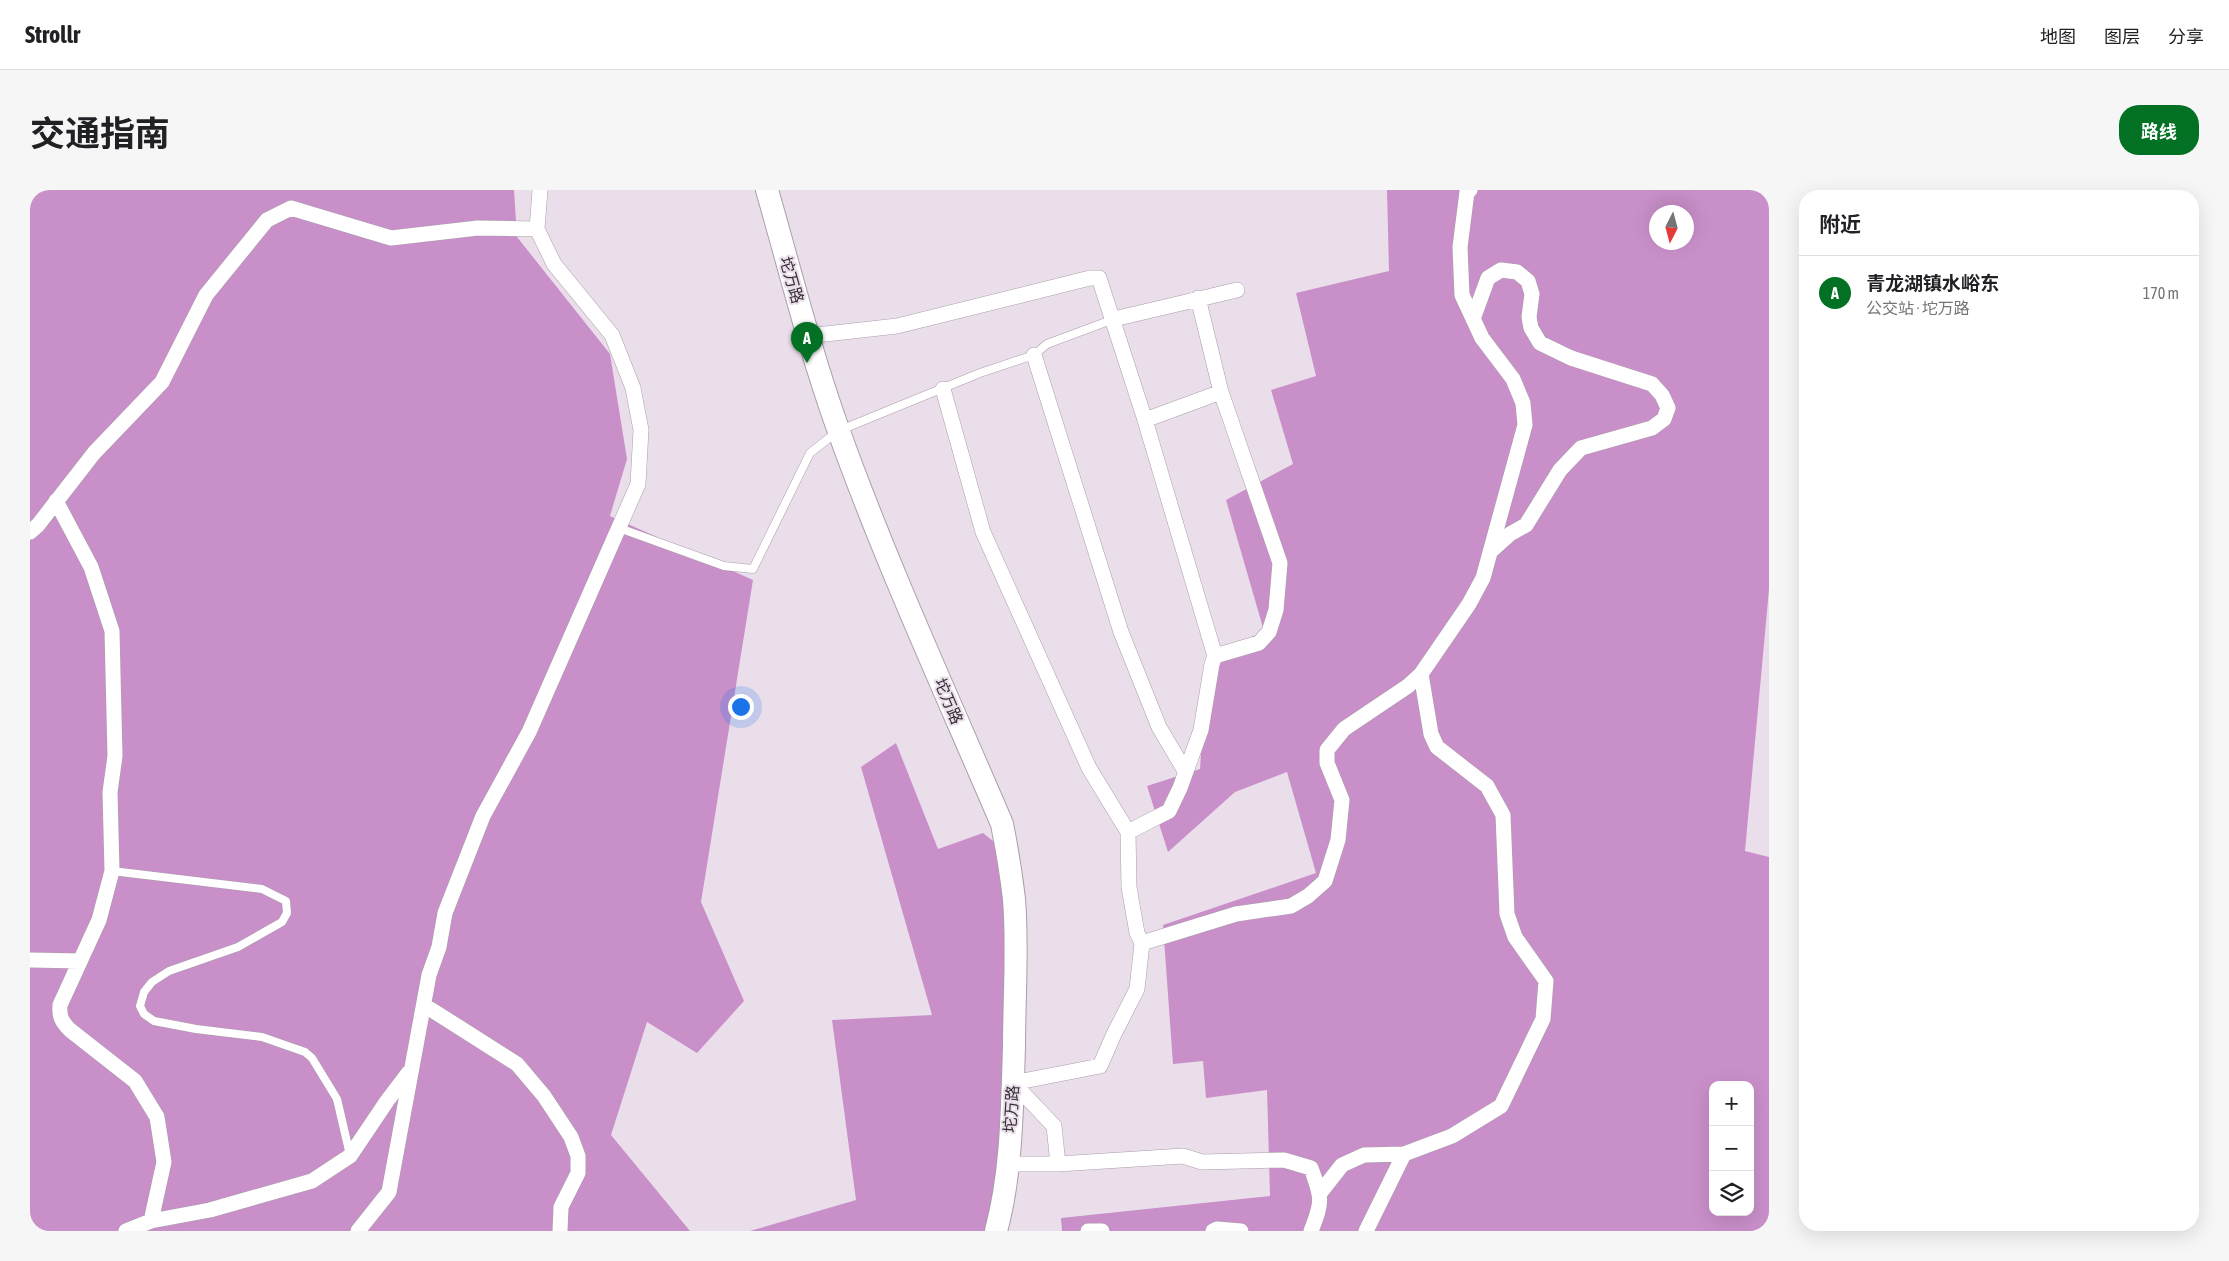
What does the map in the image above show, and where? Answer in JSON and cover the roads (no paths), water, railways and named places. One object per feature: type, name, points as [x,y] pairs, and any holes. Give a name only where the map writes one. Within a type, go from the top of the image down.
[{"type":"main road","name":"坨万路","points":[[767,190],[808,336],[838,431],[894,576],[1002,824],[1010,872],[1016,941],[1013,1083],[1002,1209],[996,1231]]},
{"type":"street","points":[[358,1231],[388,1192],[429,975],[439,947],[445,913],[483,816],[529,732],[638,484],[641,430],[633,388],[612,335],[554,264],[537,229],[540,190]]},
{"type":"street","points":[[1142,943],[1236,914],[1291,906],[1308,896],[1325,880],[1338,840],[1342,800],[1327,763],[1327,750],[1344,729],[1408,686],[1421,674],[1469,604],[1483,578],[1525,425],[1523,402],[1513,379],[1482,338],[1462,295],[1460,246],[1467,192],[1470,190]]},
{"type":"street","points":[[30,532],[38,525],[94,453],[162,382],[206,295],[267,220],[291,208],[391,238],[478,228],[537,229]]},
{"type":"street","points":[[1473,319],[1488,278],[1501,270],[1517,272],[1528,281],[1532,294],[1529,317],[1531,328],[1540,343],[1570,358],[1652,384],[1662,395],[1668,408],[1664,419],[1652,428],[1581,448],[1560,470],[1526,524],[1510,534],[1490,552]]},
{"type":"street","points":[[808,336],[897,326],[1090,278],[1099,278],[1114,319],[1145,420],[1215,656],[1201,730],[1180,788],[1169,811],[1128,832]]},
{"type":"street","points":[[1114,319],[1237,290]]},
{"type":"street","points":[[1198,298],[1221,392],[1280,563],[1276,610],[1269,632],[1260,643],[1215,656]]},
{"type":"street","points":[[1034,355],[1121,632],[1159,727],[1185,771]]},
{"type":"street","points":[[943,389],[983,532],[1089,768],[1128,832],[1129,887],[1138,933],[1142,943],[1137,989],[1100,1066],[1013,1083]]},
{"type":"street","points":[[1145,420],[1221,392]]},
{"type":"street","points":[[56,501],[91,568],[112,631],[115,756],[110,792],[112,871],[99,920],[60,1005],[59,1013],[61,1020],[70,1030],[135,1081],[157,1116],[164,1162],[151,1220]]},
{"type":"street","points":[[1320,1193],[1342,1165],[1364,1155],[1404,1154],[1452,1136],[1501,1106],[1543,1019],[1546,981],[1515,937],[1507,914],[1503,815],[1487,786],[1437,747],[1431,734],[1421,674]]},
{"type":"street","points":[[30,960],[80,961]]},
{"type":"street","points":[[424,1005],[517,1064],[544,1096],[571,1138],[578,1156],[578,1173],[561,1207],[560,1231]]},
{"type":"street","points":[[126,1231],[151,1220],[210,1210],[312,1181],[350,1156],[387,1101],[411,1070]]},
{"type":"street","points":[[1013,1083],[1054,1126],[1058,1164]]},
{"type":"street","points":[[1366,1231],[1404,1154]]},
{"type":"street","points":[[1007,1164],[1058,1164],[1183,1156],[1202,1162],[1284,1160],[1310,1168],[1320,1193],[1321,1206],[1311,1231]]},
{"type":"street","points":[[1213,1231],[1217,1229],[1241,1231]]},
{"type":"street","points":[[1088,1231],[1102,1231]]},
{"type":"lane","points":[[619,528],[724,566],[753,569],[810,453],[838,431],[980,373],[1034,355],[1046,344],[1114,319]]},
{"type":"lane","points":[[112,871],[262,889],[286,901],[287,913],[282,922],[238,947],[169,971],[152,982],[144,992],[140,1006],[144,1014],[154,1021],[196,1029],[262,1037],[305,1052],[312,1058],[337,1098],[350,1156]]},
{"type":"place","name":"青龙湖镇水峪东","points":[[807,363]]}]
